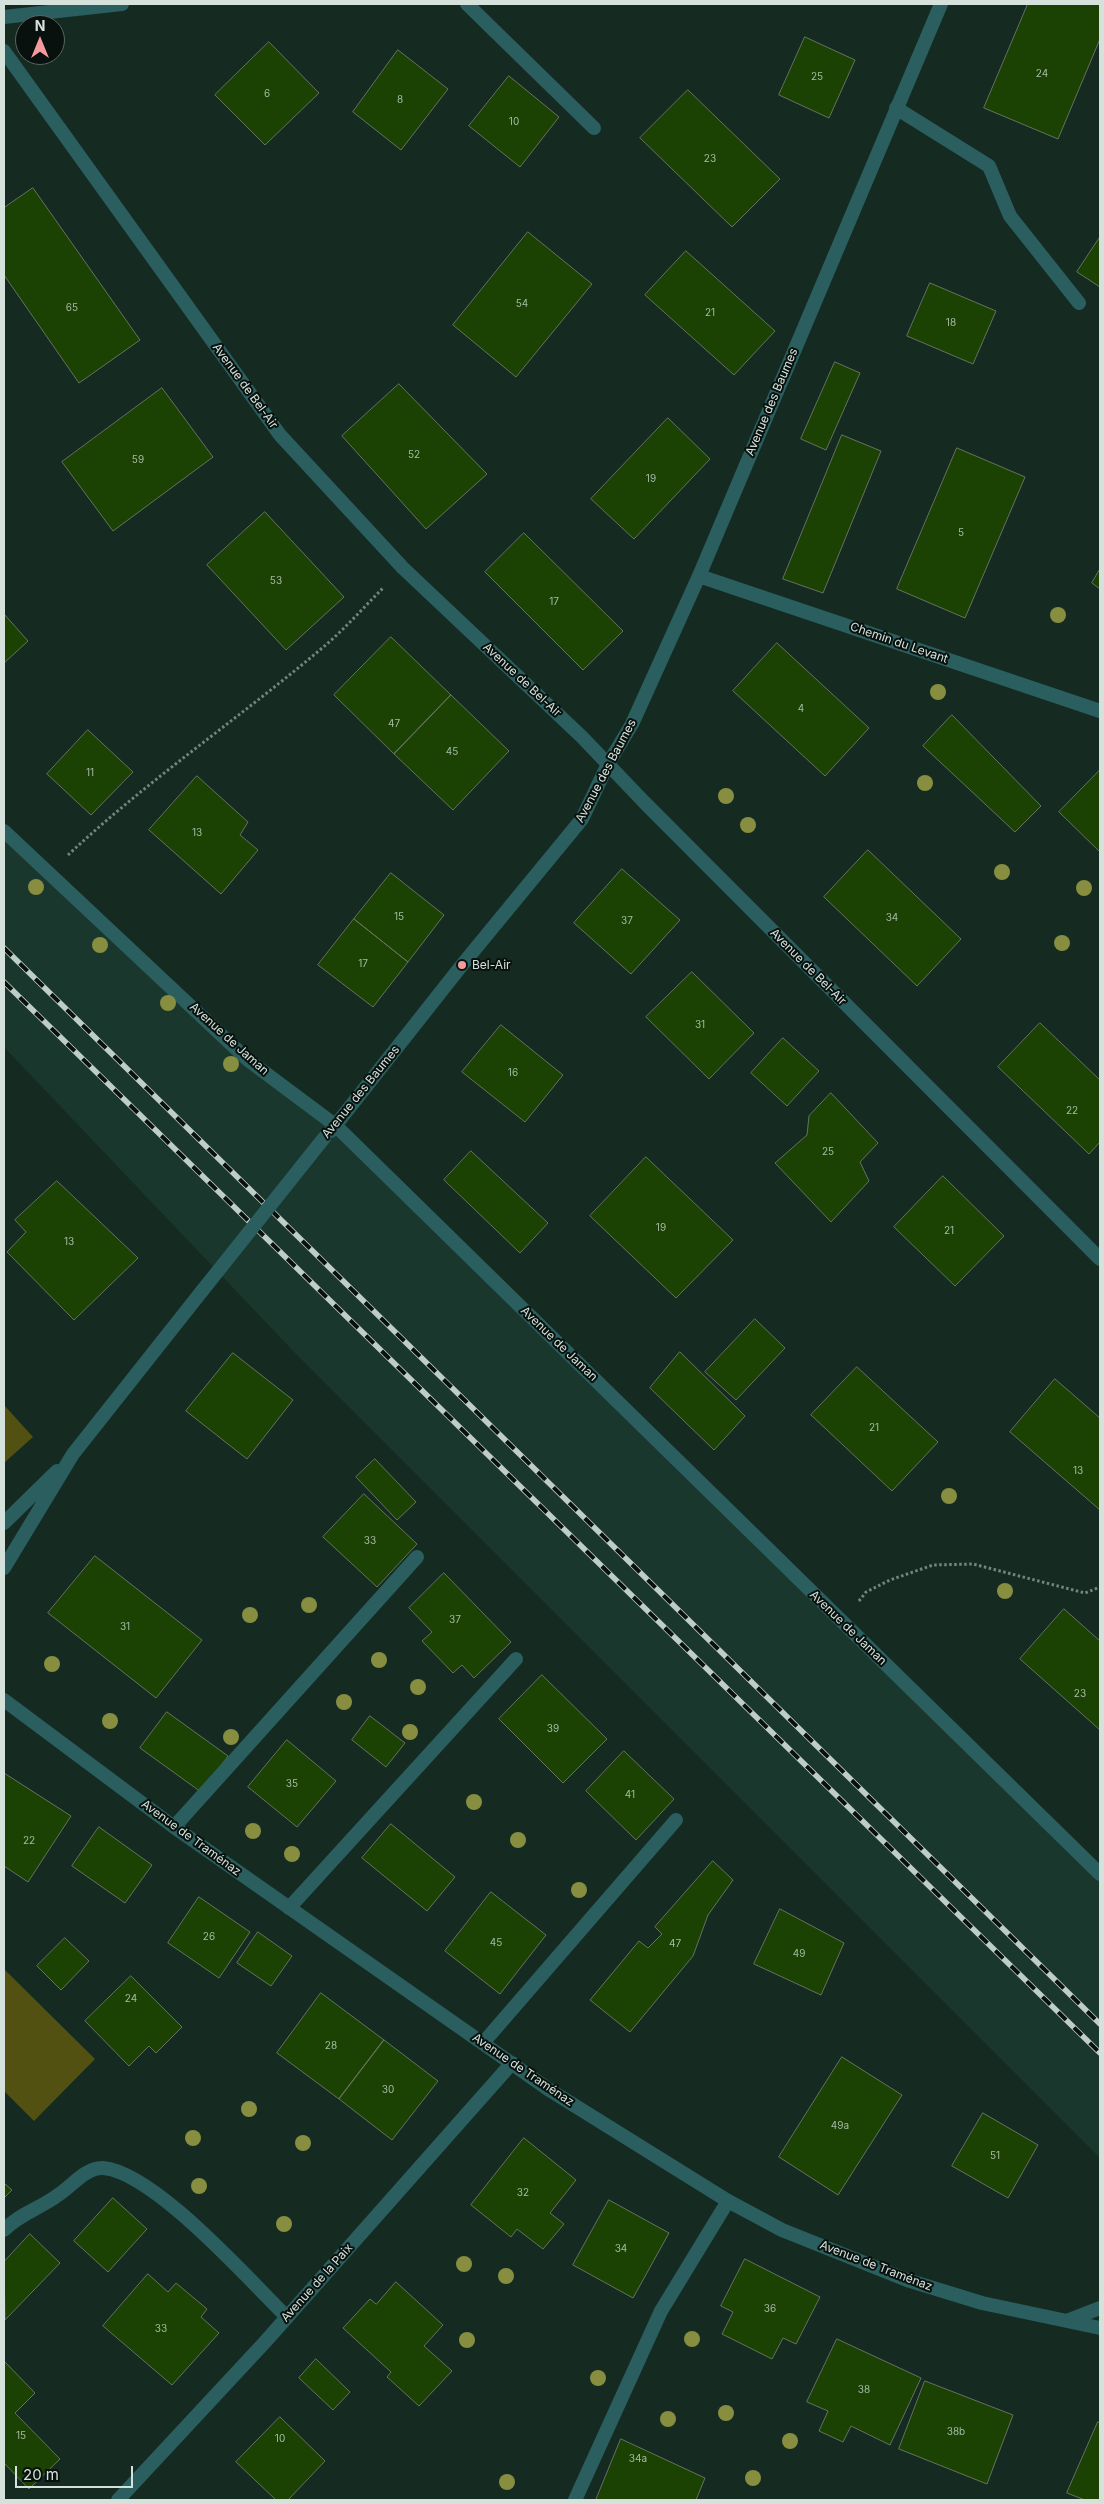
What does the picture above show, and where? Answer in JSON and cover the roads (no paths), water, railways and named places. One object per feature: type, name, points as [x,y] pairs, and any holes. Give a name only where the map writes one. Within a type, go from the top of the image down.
[{"type":"street","points":[[4,17],[122,4]]},
{"type":"street","points":[[467,4],[594,128]]},
{"type":"street","name":"Avenue des Baumes","points":[[4,1523],[73,1454],[462,965],[582,819],[608,764],[632,724],[699,576],[941,4]]},
{"type":"street","name":"Avenue de Bel-Air","points":[[4,52],[280,434],[403,568],[608,764],[1100,1259]]},
{"type":"street","points":[[896,108],[989,166],[1010,216],[1079,303]]},
{"type":"street","name":"Chemin du Levant","points":[[699,576],[1100,711]]},
{"type":"street","name":"Avenue de Jaman","points":[[4,830],[248,1060],[335,1125],[1100,1874]]},
{"type":"street","name":"Avenue des Baumes","points":[[4,1568],[73,1454]]},
{"type":"street","points":[[174,1826],[417,1558]]},
{"type":"street","points":[[289,1908],[516,1659]]},
{"type":"street","name":"Avenue de Traménaz","points":[[4,1700],[174,1826],[548,2089],[728,2202],[782,2230],[907,2280],[982,2303],[1100,2328]]},
{"type":"street","points":[[483,2043],[676,1820]]},
{"type":"street","name":"Avenue de la Paix","points":[[118,2500],[287,2317],[512,2063]]},
{"type":"street","points":[[4,2230],[12,2222],[58,2196],[81,2177],[101,2168],[119,2172],[179,2209],[287,2317]]},
{"type":"street","points":[[575,2500],[661,2311],[728,2202]]},
{"type":"street","points":[[1068,2320],[1100,2308]]},
{"type":"railway","points":[[4,948],[1100,2024]]},
{"type":"railway","points":[[4,982],[1100,2053]]},
{"type":"place","name":"Bel-Air","points":[[462,965]]}]
